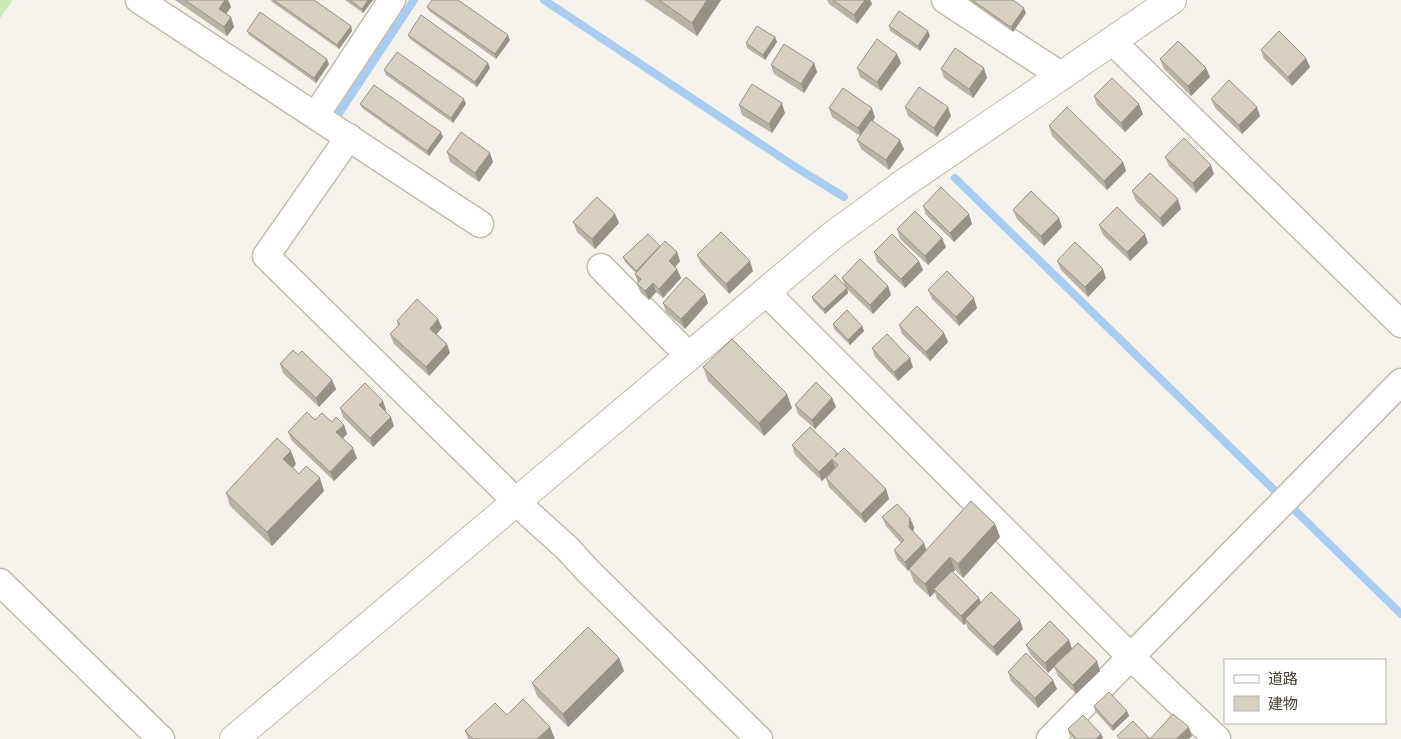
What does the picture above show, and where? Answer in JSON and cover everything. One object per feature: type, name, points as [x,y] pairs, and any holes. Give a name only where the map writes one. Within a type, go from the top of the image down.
[{"type":"street","points":[[138,0],[480,224]]},
{"type":"street","points":[[392,0],[334,127],[266,256],[567,548],[759,739]]},
{"type":"street","points":[[945,0],[1062,76]]},
{"type":"street","points":[[234,739],[832,236],[900,186],[1172,0]]},
{"type":"street","points":[[1112,41],[1401,324]]},
{"type":"street","points":[[601,266],[689,356]]},
{"type":"street","points":[[766,292],[1131,657],[1217,739]]},
{"type":"street","points":[[1050,739],[1401,382]]},
{"type":"street","points":[[0,582],[160,739]]},
{"type":"green space","points":[[0,0],[13,0],[0,18]]},
{"type":"building","points":[[185,0],[225,0],[219,9],[231,17],[224,27]]},
{"type":"building","points":[[274,0],[314,0],[351,26],[337,45]]},
{"type":"building","points":[[350,0],[368,0],[362,9]]},
{"type":"building","points":[[432,0],[458,0],[508,35],[495,54],[427,7]]},
{"type":"building","points":[[659,0],[707,0],[692,23]]},
{"type":"building","points":[[833,0],[865,0],[854,15]]},
{"type":"building","points":[[972,0],[1013,0],[1024,8],[1011,27]]},
{"type":"building","points":[[899,11],[928,31],[918,46],[889,26]]},
{"type":"building","points":[[260,12],[327,59],[314,78],[247,31]]},
{"type":"building","points":[[421,15],[488,63],[475,82],[408,35]]},
{"type":"building","points":[[757,26],[775,37],[763,55],[746,43]]},
{"type":"building","points":[[1279,31],[1306,58],[1288,77],[1261,50]]},
{"type":"building","points":[[877,39],[897,54],[877,82],[857,68]]},
{"type":"building","points":[[1178,41],[1206,68],[1188,86],[1160,59]]},
{"type":"building","points":[[784,44],[814,63],[801,84],[771,65]]},
{"type":"building","points":[[955,48],[984,68],[969,89],[941,69]]},
{"type":"building","points":[[397,52],[464,99],[451,118],[384,70]]},
{"type":"building","points":[[1112,78],[1139,104],[1121,123],[1094,96]]},
{"type":"building","points":[[1229,80],[1257,107],[1239,125],[1211,99]]},
{"type":"building","points":[[752,84],[782,103],[769,124],[739,105]]},
{"type":"building","points":[[374,85],[441,132],[427,151],[360,104]]},
{"type":"building","points":[[919,87],[948,107],[934,128],[905,107]]},
{"type":"building","points":[[843,88],[872,108],[858,128],[829,108]]},
{"type":"building","points":[[1067,107],[1123,162],[1104,181],[1049,126]]},
{"type":"building","points":[[871,120],[900,140],[886,160],[857,140]]},
{"type":"building","points":[[461,132],[490,153],[475,173],[447,152]]},
{"type":"building","points":[[1184,138],[1211,165],[1193,183],[1165,157]]},
{"type":"building","points":[[1150,173],[1178,199],[1160,218],[1132,191]]},
{"type":"building","points":[[941,187],[969,214],[950,233],[923,206]]},
{"type":"building","points":[[1031,191],[1059,218],[1041,236],[1013,210]]},
{"type":"building","points":[[597,197],[615,214],[592,239],[573,222]]},
{"type":"building","points":[[1117,207],[1145,234],[1127,252],[1099,225]]},
{"type":"building","points":[[915,211],[942,238],[925,256],[897,229]]},
{"type":"building","points":[[721,232],[750,261],[726,284],[697,255]]},
{"type":"building","points":[[648,234],[660,246],[636,271],[623,257]]},
{"type":"building","points":[[892,234],[919,261],[901,279],[874,252]]},
{"type":"building","points":[[665,241],[677,252],[669,261],[677,269],[659,289],[653,283],[645,291],[637,284],[641,279],[635,274]]},
{"type":"building","points":[[1075,242],[1103,269],[1085,287],[1057,261]]},
{"type":"building","points":[[860,259],[888,286],[870,305],[842,278]]},
{"type":"building","points":[[947,271],[974,298],[956,317],[928,290]]},
{"type":"building","points":[[835,275],[847,288],[824,309],[812,297]]},
{"type":"building","points":[[686,277],[705,294],[681,319],[663,303]]},
{"type":"building","points":[[417,299],[438,319],[430,329],[447,344],[426,367],[390,334],[400,324],[397,321]]},
{"type":"building","points":[[917,306],[944,333],[926,352],[899,325]]},
{"type":"building","points":[[847,310],[862,326],[848,340],[833,324]]},
{"type":"building","points":[[887,334],[910,358],[894,372],[872,348]]},
{"type":"building","points":[[732,339],[787,394],[759,423],[703,367]]},
{"type":"building","points":[[293,350],[298,355],[302,351],[332,380],[316,398],[280,364]]},
{"type":"building","points":[[816,382],[832,398],[812,420],[795,405]]},
{"type":"building","points":[[365,383],[383,401],[379,405],[391,417],[370,438],[340,408]]},
{"type":"building","points":[[307,412],[315,420],[322,413],[332,422],[336,417],[344,425],[336,432],[353,448],[330,472],[288,432]]},
{"type":"building","points":[[810,427],[837,453],[835,457],[844,448],[886,489],[861,514],[826,478],[838,465],[832,459],[819,472],[792,445]]},
{"type":"building","points":[[277,438],[291,451],[283,459],[299,474],[306,466],[320,478],[267,532],[226,493]]},
{"type":"building","points":[[971,501],[995,524],[958,564],[950,557],[925,584],[909,569]]},
{"type":"building","points":[[897,504],[910,518],[909,527],[924,543],[905,562],[894,550],[904,540],[882,517]]},
{"type":"building","points":[[952,571],[979,598],[961,616],[934,589]]},
{"type":"building","points":[[991,592],[1020,620],[993,647],[965,619]]},
{"type":"building","points":[[1050,621],[1069,640],[1045,663],[1026,645]]},
{"type":"building","points":[[588,627],[619,658],[563,714],[532,683]]},
{"type":"building","points":[[1078,643],[1097,661],[1073,685],[1054,666]]},
{"type":"building","points":[[1026,653],[1053,680],[1035,698],[1008,672]]},
{"type":"building","points":[[1109,692],[1127,711],[1112,726],[1094,706]]},
{"type":"building","points":[[523,699],[550,727],[537,739],[473,739],[465,731],[495,703],[507,715]]},
{"type":"building","points":[[1173,714],[1189,727],[1176,739],[1150,739]]},
{"type":"building","points":[[1083,715],[1101,734],[1096,739],[1076,739],[1068,729]]},
{"type":"building","points":[[1133,721],[1150,739],[1120,739],[1117,736]]},
{"type":"waterway","points":[[332,124],[414,0]]},
{"type":"waterway","points":[[544,0],[794,166],[844,197]]},
{"type":"waterway","points":[[955,178],[1401,614]]}]
